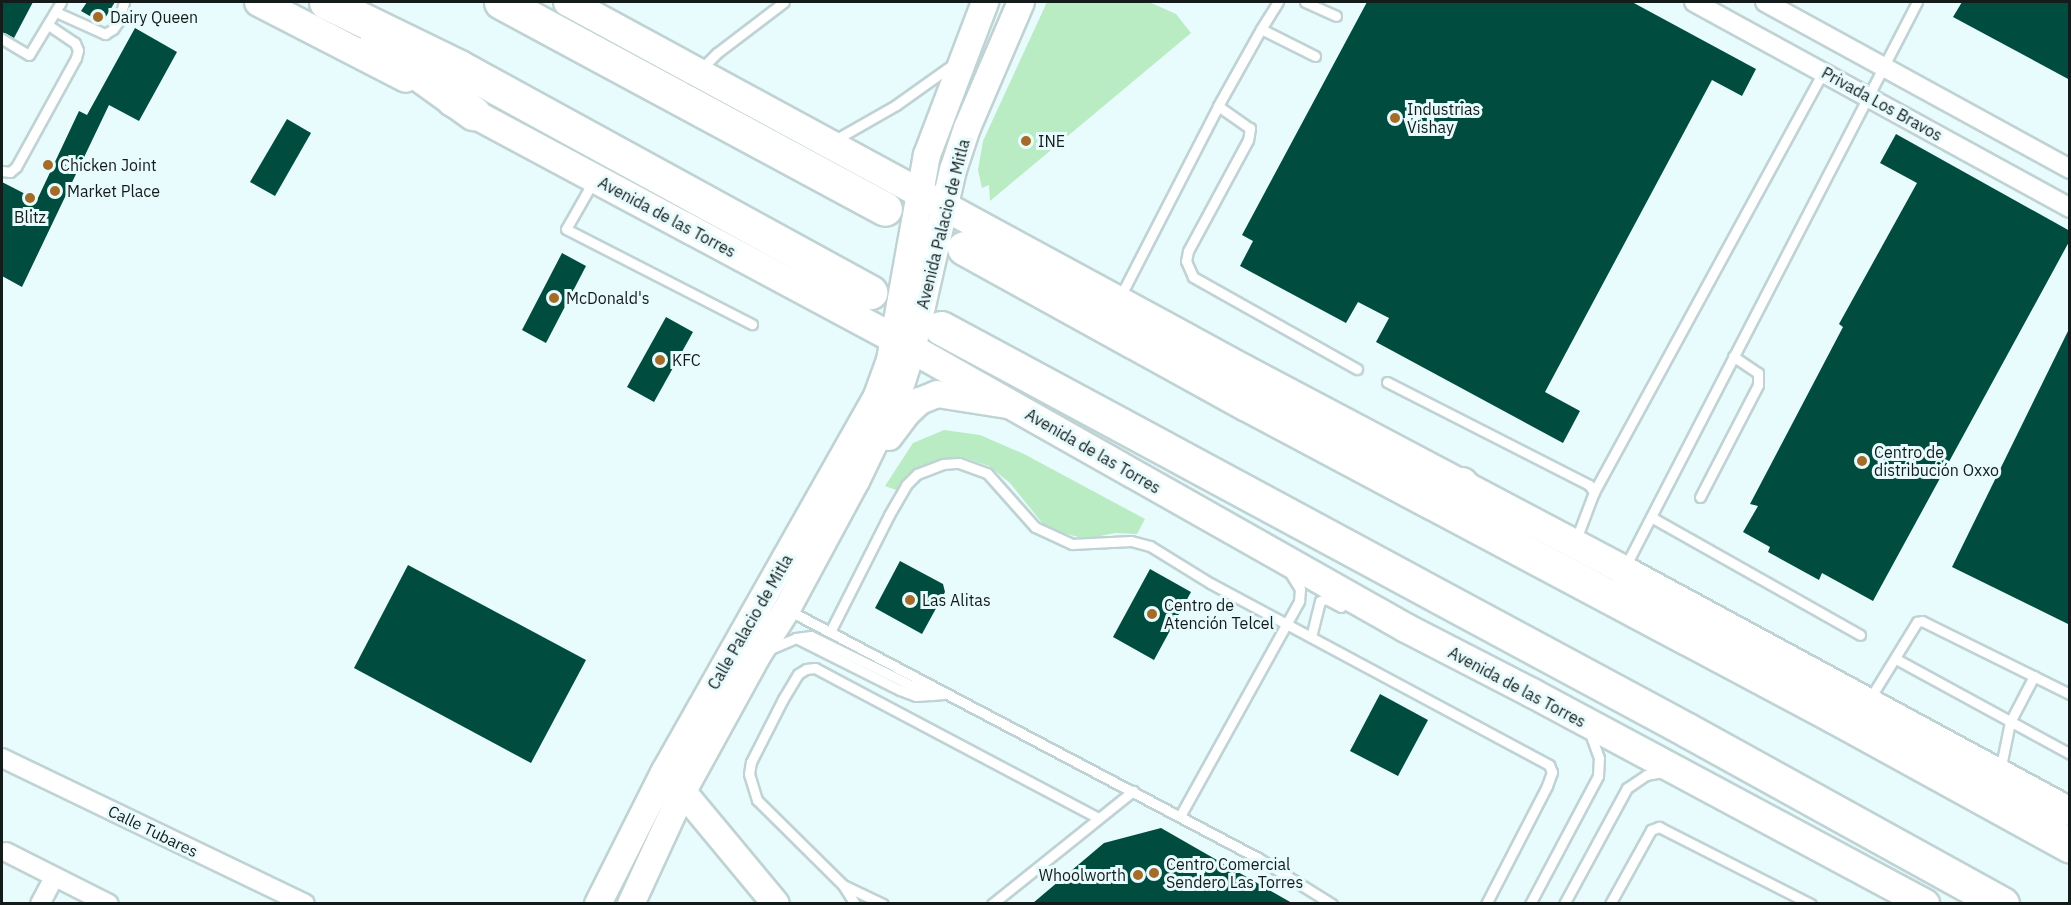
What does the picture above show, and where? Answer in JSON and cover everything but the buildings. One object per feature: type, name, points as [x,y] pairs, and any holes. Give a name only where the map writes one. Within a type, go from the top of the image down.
[{"type":"highway","points":[[319,2],[473,113]]},
{"type":"highway","name":"Avenida de las Torres","points":[[327,2],[459,67],[870,292]]},
{"type":"highway","points":[[501,2],[885,209]]},
{"type":"highway","points":[[964,248],[1246,404],[1834,716],[2070,846]]},
{"type":"highway","name":"Avenida de las Torres","points":[[941,328],[1820,802],[2002,903]]},
{"type":"highway","points":[[1461,484],[1509,543]]},
{"type":"highway","points":[[1834,716],[1918,748],[2070,820]]},
{"type":"highway","points":[[1820,802],[1880,846],[1970,903]]},
{"type":"main road","name":"Avenida de las Torres","points":[[259,2],[473,113],[902,344],[1018,407],[1406,628],[1925,903]]},
{"type":"main road","points":[[568,2],[2070,812]]},
{"type":"main road","name":"Avenida Palacio de Mitla","points":[[902,344],[920,193],[927,155],[986,2]]},
{"type":"main road","name":"Avenida Palacio de Mitla","points":[[902,344],[946,206],[953,170],[967,128],[1021,2]]},
{"type":"main road","name":"Calle Palacio de Mitla","points":[[598,903],[665,771],[856,481],[897,394],[902,344]]},
{"type":"main road","name":"Calle Palacio de Mitla","points":[[631,903],[683,791],[759,653],[775,605],[877,396],[890,360],[902,344]]},
{"type":"main road","points":[[856,481],[907,413],[920,401],[937,394],[1018,407]]},
{"type":"main road","points":[[665,771],[776,903]]},
{"type":"street","name":"Privada Los Bravos","points":[[1694,2],[2070,208]]},
{"type":"street","name":"Privada Los Bravos","points":[[1765,2],[2070,169]]},
{"type":"street","name":"Calle Tubares","points":[[2,761],[305,903]]},
{"type":"street","points":[[6,852],[54,878],[109,903]]},
{"type":"street","points":[[40,903],[54,878]]},
{"type":"lane","points":[[2,39],[29,55],[62,2]]},
{"type":"lane","points":[[56,12],[105,34],[113,29],[118,21],[124,2]]},
{"type":"lane","points":[[699,71],[724,47],[784,2]]},
{"type":"lane","points":[[1118,300],[1218,106],[1278,2]]},
{"type":"lane","points":[[1305,2],[1336,16]]},
{"type":"lane","points":[[1623,570],[1917,2]]},
{"type":"lane","points":[[2,171],[10,172],[16,167],[76,58],[78,50],[75,43],[48,25]]},
{"type":"lane","points":[[1261,29],[1315,56]]},
{"type":"lane","points":[[829,143],[896,105],[964,56]]},
{"type":"lane","points":[[1574,544],[1594,492],[1824,72]]},
{"type":"lane","points":[[1218,106],[1244,123],[1251,133],[1188,251],[1187,268],[1193,277],[1358,369]]},
{"type":"lane","points":[[595,178],[566,229],[752,324]]},
{"type":"lane","points":[[1700,497],[1758,385],[1758,373],[1733,356]]},
{"type":"lane","points":[[1388,382],[1589,485],[1594,492]]},
{"type":"lane","points":[[830,632],[906,485],[917,474],[929,468],[943,464],[967,465],[993,478],[1035,527],[1062,541],[1078,544],[1131,541],[1150,546],[1210,583],[1521,747],[1549,765],[1552,772],[1486,903]]},
{"type":"lane","points":[[1651,517],[1860,635]]},
{"type":"lane","points":[[1180,816],[1288,625],[1299,601],[1300,589],[1274,553]]},
{"type":"lane","points":[[1311,637],[1320,601],[1326,599],[1347,610]]},
{"type":"lane","points":[[775,605],[1180,816],[1258,858],[1332,903]]},
{"type":"lane","points":[[1868,702],[1917,622],[1927,621],[2070,694]]},
{"type":"lane","points":[[1375,622],[1406,628]]},
{"type":"lane","points":[[759,653],[796,638],[812,636],[931,694],[947,694]]},
{"type":"lane","points":[[1896,659],[2070,754]]},
{"type":"lane","points":[[855,903],[843,885],[757,800],[749,774],[751,762],[762,738],[798,674],[806,669],[815,668],[1098,819]]},
{"type":"lane","points":[[2000,773],[2010,722],[2034,676]]},
{"type":"lane","points":[[1530,903],[1598,776],[1599,758],[1587,725]]},
{"type":"lane","points":[[1564,903],[1627,788],[1646,775],[1673,771]]},
{"type":"lane","points":[[992,903],[1133,791]]},
{"type":"lane","points":[[1610,903],[1651,830],[1663,828],[1806,902]]},
{"type":"lane","points":[[843,885],[883,903]]},
{"type":"green space","points":[[1047,2],[1149,2],[1176,14],[1191,33],[990,201],[989,185],[982,188],[978,170],[983,141]]},
{"type":"green space","points":[[944,430],[980,435],[1024,454],[1145,519],[1137,534],[1115,533],[1086,539],[1047,529],[1010,483],[989,466],[962,457],[932,463],[912,474],[899,491],[885,486],[913,443]]},
{"type":"place","name":"Dairy Queen","points":[[98,17]]},
{"type":"place","name":"Industrias Vishay","points":[[1395,118]]},
{"type":"place","name":"INE","points":[[1026,141]]},
{"type":"place","name":"Chicken Joint","points":[[48,165]]},
{"type":"place","name":"Market Place","points":[[55,191]]},
{"type":"place","name":"Blitz","points":[[30,198]]},
{"type":"place","name":"McDonald's","points":[[554,298]]},
{"type":"place","name":"KFC","points":[[660,360]]},
{"type":"place","name":"Centro de distribución Oxxo","points":[[1862,461]]},
{"type":"place","name":"Las Alitas","points":[[910,600]]},
{"type":"place","name":"Centro de Atención Telcel","points":[[1152,614]]},
{"type":"place","name":"Centro Comercial Sendero Las Torres","points":[[1154,873]]},
{"type":"place","name":"Whoolworth","points":[[1138,875]]}]
